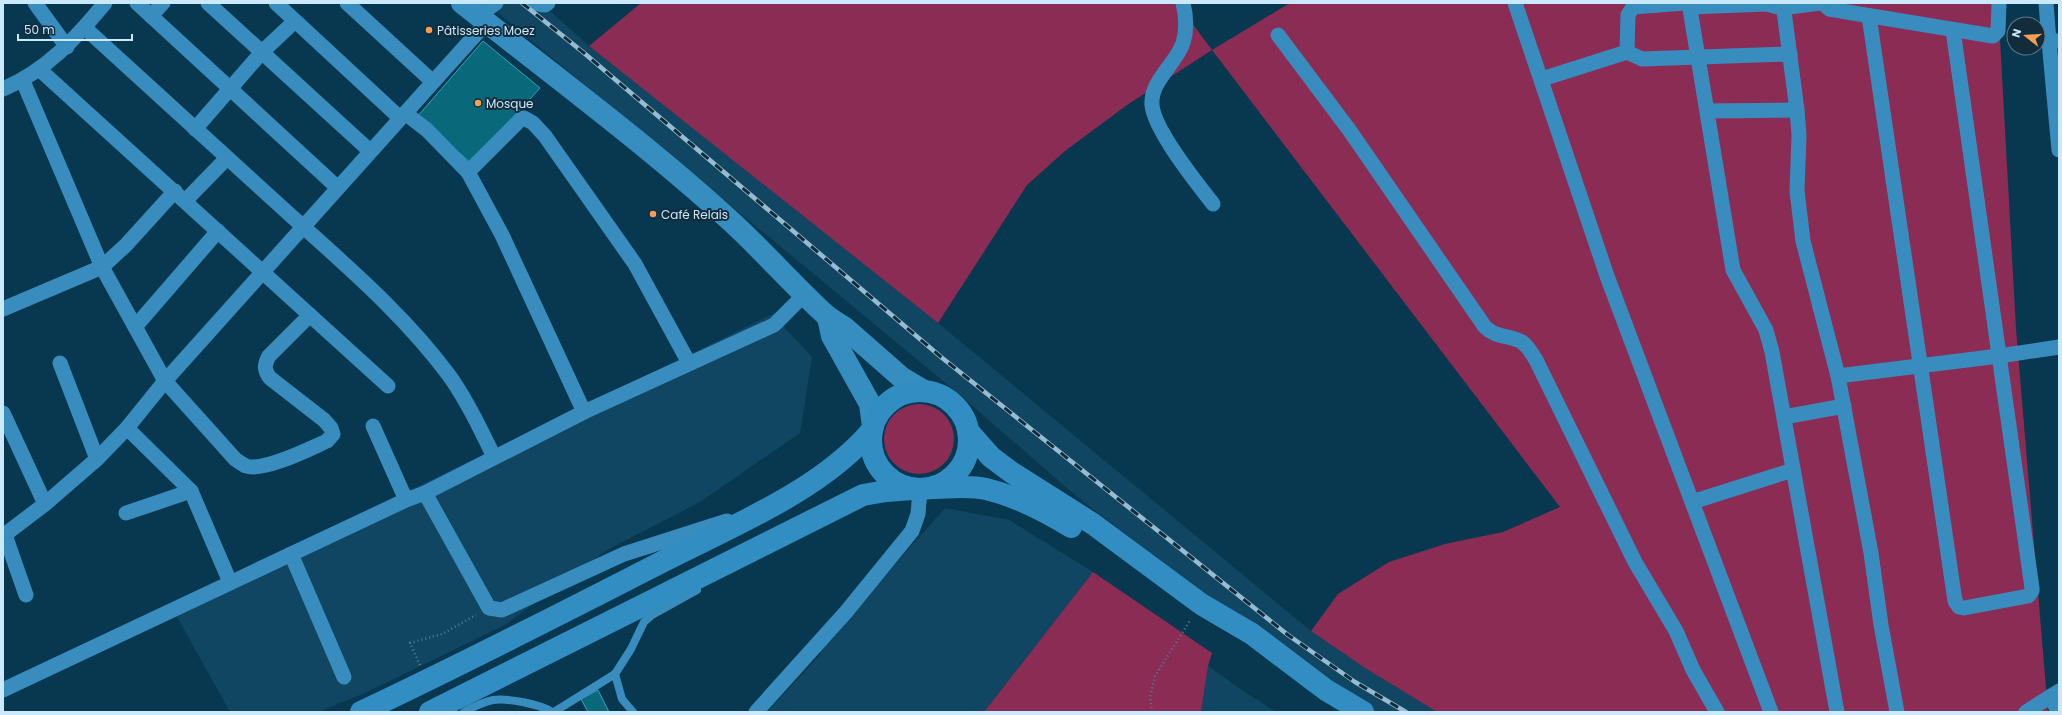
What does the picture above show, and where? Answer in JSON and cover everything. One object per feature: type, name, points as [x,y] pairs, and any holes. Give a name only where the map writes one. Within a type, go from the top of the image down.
[{"type":"highway","points":[[362,712],[445,673],[772,506],[840,463],[856,449],[872,428],[886,404],[897,396],[910,392],[924,391],[939,396],[952,404],[965,421],[968,431],[968,446],[964,461],[956,473],[944,483],[921,489],[891,480],[879,468],[872,453],[870,441],[872,428]]},
{"type":"highway","points":[[968,431],[991,457],[1011,472],[1093,524],[1201,604],[1252,634],[1326,690],[1363,712]]},
{"type":"highway","points":[[430,712],[863,495],[886,491],[968,487],[986,489],[1011,496],[1055,517],[1084,535],[1193,615],[1250,650],[1318,698],[1342,712]]},
{"type":"main road","points":[[475,14],[566,84],[699,194],[736,226],[804,295],[828,317],[845,328],[902,378],[924,391]]},
{"type":"main road","points":[[828,317],[832,336],[870,404],[872,428]]},
{"type":"street","points":[[35,3],[67,47]]},
{"type":"street","points":[[3,89],[23,81],[67,47],[85,28],[105,3]]},
{"type":"street","points":[[137,3],[338,188]]},
{"type":"street","points":[[151,16],[163,3]]},
{"type":"street","points":[[208,3],[370,151]]},
{"type":"street","points":[[276,3],[402,115],[426,130],[468,172],[502,235],[584,412]]},
{"type":"street","points":[[347,3],[433,82]]},
{"type":"street","points":[[26,594],[4,536],[45,504],[97,459],[127,428],[165,381],[263,272],[302,226],[433,82],[475,14],[496,3]]},
{"type":"street","points":[[533,3],[545,5],[548,3]]},
{"type":"street","points":[[1182,3],[1185,30],[1183,44],[1161,77],[1153,95],[1152,106],[1163,132],[1213,204]]},
{"type":"street","points":[[1515,3],[1542,79],[1607,276],[1771,712]]},
{"type":"street","points":[[1627,52],[1628,15],[1630,8],[1688,4],[1766,4],[1782,8],[1820,3]]},
{"type":"street","points":[[1823,3],[1829,9],[1993,36],[1998,31],[1999,3]]},
{"type":"street","points":[[2046,3],[2054,41],[2059,150]]},
{"type":"street","points":[[1688,4],[1708,111],[1733,270],[1766,330],[1772,352],[1837,712]]},
{"type":"street","points":[[1782,8],[1784,11],[1797,110],[1799,135],[1797,191],[1803,241],[1838,376],[1844,406],[1897,712]]},
{"type":"street","points":[[1869,16],[1955,601],[1959,607],[1964,608],[2028,596],[2032,592],[1953,30]]},
{"type":"street","points":[[195,129],[262,52],[295,21]]},
{"type":"street","points":[[85,28],[371,289],[424,345],[451,378],[469,406],[494,457]]},
{"type":"street","points":[[1278,35],[1350,131],[1485,327],[1491,333],[1523,343],[1532,354],[1635,562],[1676,632],[1693,670],[1717,712]]},
{"type":"street","points":[[1542,79],[1627,52],[1642,59],[1790,54]]},
{"type":"street","points":[[40,69],[388,386]]},
{"type":"street","points":[[23,81],[102,267],[165,381],[235,459],[246,466],[259,466],[271,463],[327,442],[333,434],[331,428],[324,420],[270,378],[265,371],[265,363],[269,356],[310,315]]},
{"type":"street","points":[[1708,111],[1797,110]]},
{"type":"street","points":[[468,172],[520,120],[524,118],[533,123],[545,136],[583,188],[635,264],[689,363]]},
{"type":"street","points":[[3,309],[102,267],[180,196],[227,158]]},
{"type":"street","points":[[135,327],[218,231]]},
{"type":"street","points":[[3,690],[230,582],[406,500],[425,493],[584,412],[774,325],[804,295]]},
{"type":"street","points":[[1838,376],[2059,347]]},
{"type":"street","points":[[60,364],[97,459]]},
{"type":"street","points":[[1784,417],[1844,406]]},
{"type":"street","points":[[3,413],[45,504]]},
{"type":"street","points":[[373,426],[406,500]]},
{"type":"street","points":[[127,428],[191,491],[230,582]]},
{"type":"street","points":[[1692,502],[1793,470]]},
{"type":"street","points":[[756,712],[846,612],[912,531],[918,514],[921,489]]},
{"type":"street","points":[[126,513],[191,491]]},
{"type":"street","points":[[425,493],[489,608],[502,610],[624,554],[772,506]]},
{"type":"street","points":[[292,554],[344,677]]},
{"type":"street","points":[[2026,712],[2055,693],[2058,712]]},
{"type":"lane","points":[[464,712],[484,702],[494,700],[533,705],[546,708],[553,712],[615,674],[631,649],[644,622],[652,615],[704,585],[732,560]]},
{"type":"lane","points":[[615,674],[622,699],[633,712]]},
{"type":"path","points":[[410,643],[442,634],[489,608]]},
{"type":"path","points":[[1152,712],[1150,696],[1155,676],[1193,615]]},
{"type":"shaded area","points":[[486,3],[541,3],[589,46],[938,323],[1311,631],[1365,668],[1437,712],[1364,712],[1294,664],[1075,495],[954,390]]},
{"type":"shaded area","points":[[641,3],[1177,3],[1212,50],[1127,105],[1065,151],[1027,185],[938,323],[589,46]]},
{"type":"shaded area","points":[[1290,3],[1998,3],[2016,329],[2048,712],[1437,712],[1365,668],[1311,631],[1338,594],[1389,562],[1445,544],[1503,532],[1560,507],[1212,50]]},
{"type":"shaded area","points":[[777,312],[785,328],[812,357],[800,433],[700,502],[607,550],[505,625],[365,693],[318,712],[230,712],[171,606]]},
{"type":"shaded area","points":[[919,404],[938,410],[948,420],[954,439],[948,458],[938,468],[919,474],[900,468],[890,458],[884,439],[890,420],[900,410]]},
{"type":"shaded area","points":[[945,508],[1009,520],[1093,572],[984,712],[767,712],[821,654],[818,651]]},
{"type":"shaded area","points":[[1093,572],[1212,653],[1208,666],[1201,712],[984,712]]},
{"type":"shaded area","points":[[1208,666],[1236,686],[1276,712],[1201,712]]},
{"type":"building","name":"Mosque","points":[[483,41],[540,88],[471,163],[417,117]]},
{"type":"building","points":[[598,690],[609,712],[588,712],[581,699]]},
{"type":"railway","points":[[522,3],[584,53],[941,357],[1288,635],[1355,682],[1406,712]]},
{"type":"place","name":"Pâtisseries Moez","points":[[429,30]]},
{"type":"place","name":"Mosque","points":[[478,103]]},
{"type":"place","name":"Café Relais","points":[[653,214]]}]
